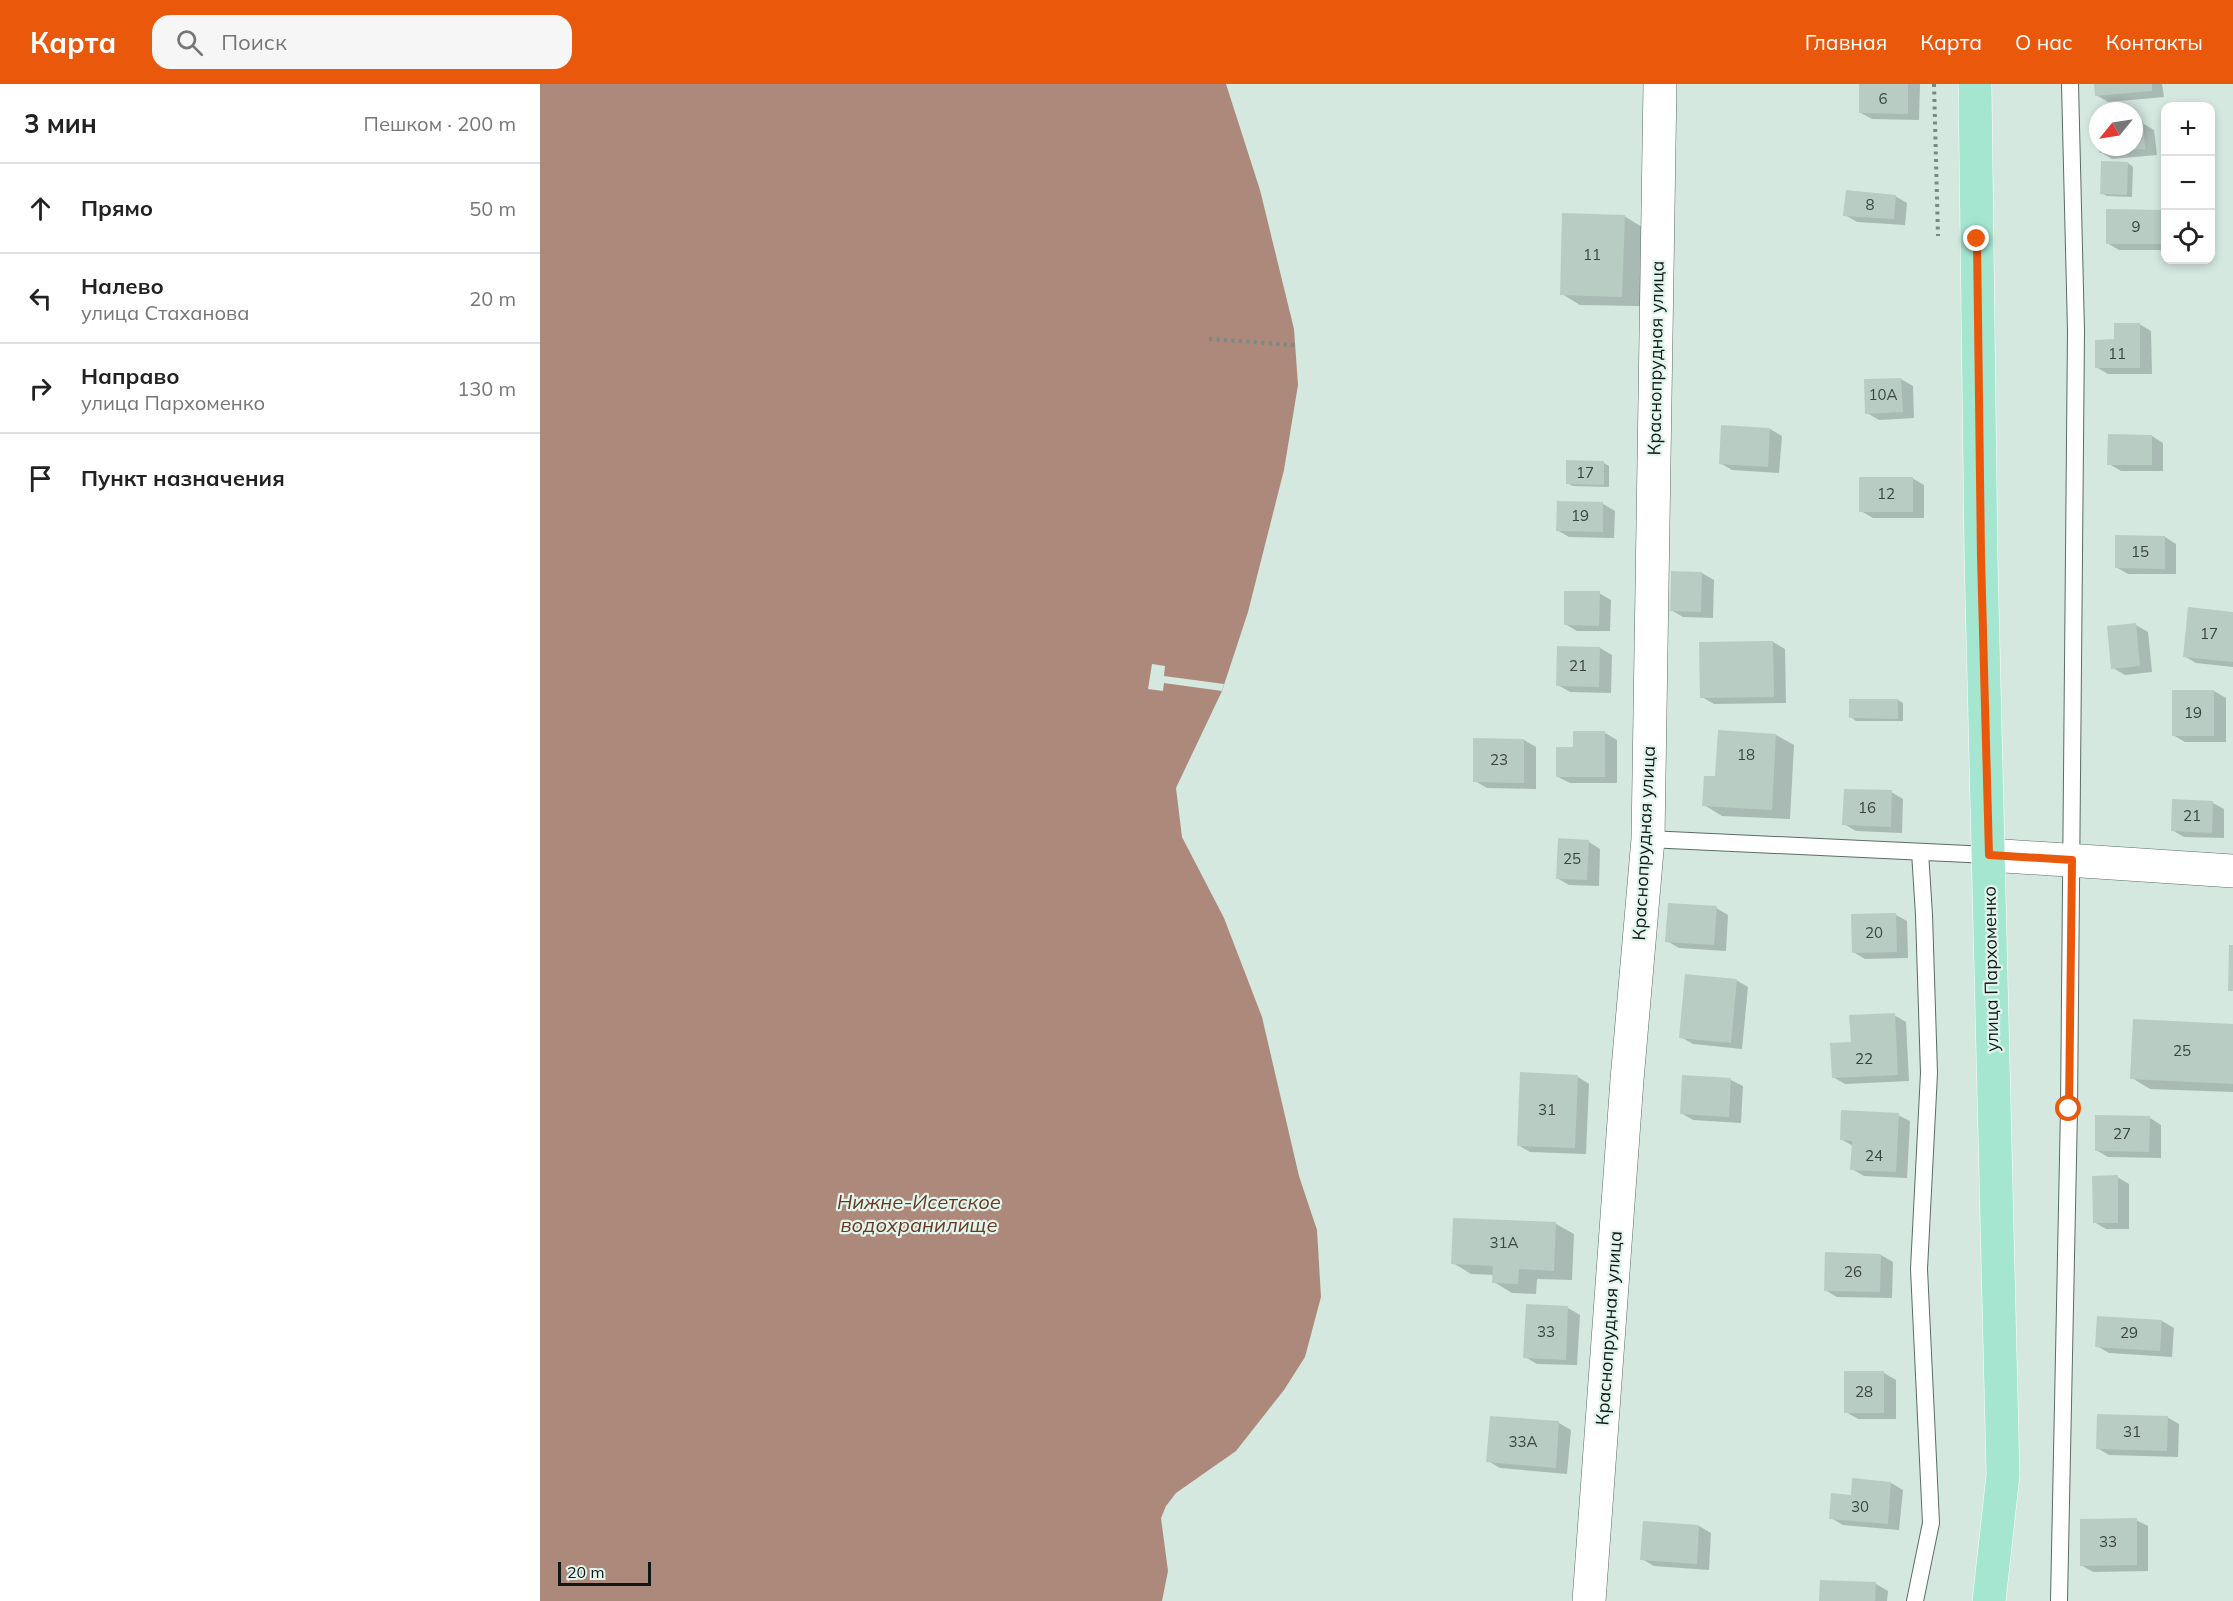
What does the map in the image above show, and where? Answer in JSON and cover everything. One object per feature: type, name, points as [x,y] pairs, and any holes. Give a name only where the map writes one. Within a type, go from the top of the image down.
[{"type":"main road","name":"улица Пархоменко","points":[[1975,84],[1981,557],[2003,1475],[1989,1601]]},
{"type":"street","name":"Краснопрудная улица","points":[[1589,1601],[1627,1080],[1648,840],[1660,84]]},
{"type":"street","points":[[1989,855],[2233,871]]},
{"type":"lane","points":[[2059,1601],[2069,1121],[2076,331],[2070,84]]},
{"type":"lane","points":[[1648,840],[1989,855]]},
{"type":"lane","points":[[1915,1601],[1931,1523],[1919,1269],[1929,1073],[1920,852]]},
{"type":"path","points":[[1934,84],[1938,236]]},
{"type":"path","points":[[1209,339],[1295,345]]},
{"type":"water","name":"Нижне-Исетское водохранилище","points":[[540,84],[1226,84],[1260,190],[1294,329],[1298,385],[1284,470],[1248,612],[1222,691],[1176,788],[1182,837],[1224,918],[1262,1017],[1299,1176],[1317,1230],[1321,1297],[1305,1357],[1284,1390],[1236,1451],[1176,1493],[1166,1506],[1161,1518],[1168,1571],[1162,1601],[540,1601]]},
{"type":"pier","points":[[1152,664],[1165,666],[1164,676],[1224,684],[1222,691],[1164,683],[1163,691],[1148,689]]},
{"type":"building","points":[[1859,84],[1908,84],[1908,114],[1859,113]]},
{"type":"building","points":[[2094,84],[2152,84],[2152,91],[2095,96]]},
{"type":"building","points":[[2143,121],[2145,149],[2143,149]]},
{"type":"building","points":[[2101,161],[2128,162],[2127,195],[2100,194]]},
{"type":"building","points":[[1846,190],[1896,195],[1894,219],[1843,216]]},
{"type":"building","points":[[2106,209],[2161,210],[2161,244],[2106,244]]},
{"type":"building","points":[[1562,213],[1625,215],[1622,297],[1560,295]]},
{"type":"building","points":[[2114,323],[2140,323],[2140,368],[2095,368],[2095,340],[2114,339]]},
{"type":"building","points":[[1901,378],[1903,412],[1865,414],[1864,379]]},
{"type":"building","points":[[1721,425],[1770,428],[1768,467],[1719,464]]},
{"type":"building","points":[[2108,434],[2152,435],[2152,465],[2107,465]]},
{"type":"building","points":[[1566,460],[1604,461],[1604,485],[1566,484]]},
{"type":"building","points":[[1859,477],[1913,477],[1913,512],[1859,512]]},
{"type":"building","points":[[1557,501],[1603,502],[1603,532],[1556,531]]},
{"type":"building","points":[[2115,535],[2165,536],[2165,569],[2115,568]]},
{"type":"building","points":[[1671,571],[1702,572],[1701,612],[1670,611]]},
{"type":"building","points":[[1564,591],[1600,591],[1599,626],[1564,625]]},
{"type":"building","points":[[2188,607],[2233,612],[2233,662],[2183,657]]},
{"type":"building","points":[[2136,623],[2140,666],[2111,669],[2107,626]]},
{"type":"building","points":[[1773,641],[1774,697],[1700,698],[1699,642]]},
{"type":"building","points":[[1557,646],[1600,647],[1599,687],[1556,686]]},
{"type":"building","points":[[2172,690],[2214,690],[2214,736],[2172,736]]},
{"type":"building","points":[[1849,699],[1898,699],[1898,719],[1849,718]]},
{"type":"building","points":[[1718,730],[1776,734],[1772,810],[1702,806],[1704,776],[1715,776]]},
{"type":"building","points":[[1573,731],[1605,731],[1605,777],[1556,777],[1556,747],[1573,747]]},
{"type":"building","points":[[1473,738],[1524,739],[1524,783],[1473,782]]},
{"type":"building","points":[[1844,789],[1892,790],[1891,827],[1842,825]]},
{"type":"building","points":[[2172,799],[2213,801],[2212,833],[2171,831]]},
{"type":"building","points":[[1558,838],[1589,840],[1587,880],[1556,879]]},
{"type":"building","points":[[1668,903],[1717,906],[1714,945],[1665,942]]},
{"type":"building","points":[[1896,913],[1897,952],[1852,953],[1851,914]]},
{"type":"building","points":[[2229,945],[2233,945],[2233,991],[2228,991]]},
{"type":"building","points":[[1685,974],[1737,979],[1731,1043],[1679,1038]]},
{"type":"building","points":[[1895,1013],[1898,1075],[1832,1078],[1830,1043],[1851,1042],[1849,1015]]},
{"type":"building","points":[[2133,1019],[2233,1024],[2233,1084],[2130,1079]]},
{"type":"building","points":[[1520,1072],[1578,1075],[1575,1148],[1517,1146]]},
{"type":"building","points":[[1682,1075],[1731,1078],[1729,1117],[1680,1114]]},
{"type":"building","points":[[1841,1110],[1899,1113],[1896,1172],[1850,1170],[1852,1141],[1840,1140]]},
{"type":"building","points":[[2095,1115],[2150,1116],[2149,1152],[2095,1151]]},
{"type":"building","points":[[2118,1175],[2118,1223],[2093,1223],[2092,1176]]},
{"type":"building","points":[[1453,1218],[1556,1222],[1554,1271],[1519,1269],[1518,1284],[1492,1283],[1493,1266],[1451,1264]]},
{"type":"building","points":[[1825,1252],[1881,1254],[1880,1292],[1824,1291]]},
{"type":"building","points":[[1526,1304],[1568,1306],[1566,1360],[1523,1358]]},
{"type":"building","points":[[2097,1316],[2162,1320],[2160,1351],[2095,1347]]},
{"type":"building","points":[[1844,1371],[1884,1371],[1884,1413],[1844,1413]]},
{"type":"building","points":[[2097,1414],[2168,1416],[2167,1451],[2096,1449]]},
{"type":"building","points":[[1490,1416],[1559,1421],[1556,1468],[1486,1462]]},
{"type":"building","points":[[1852,1478],[1891,1482],[1888,1524],[1829,1519],[1831,1493],[1851,1495]]},
{"type":"building","points":[[2137,1518],[2137,1565],[2080,1566],[2080,1519]]},
{"type":"building","points":[[1643,1521],[1699,1525],[1697,1564],[1640,1560]]},
{"type":"building","points":[[1820,1580],[1876,1582],[1875,1601],[1819,1601]]},
{"type":"route","points":[[1977,239],[1981,557],[1989,855],[2072,860],[2069,1109]]}]
